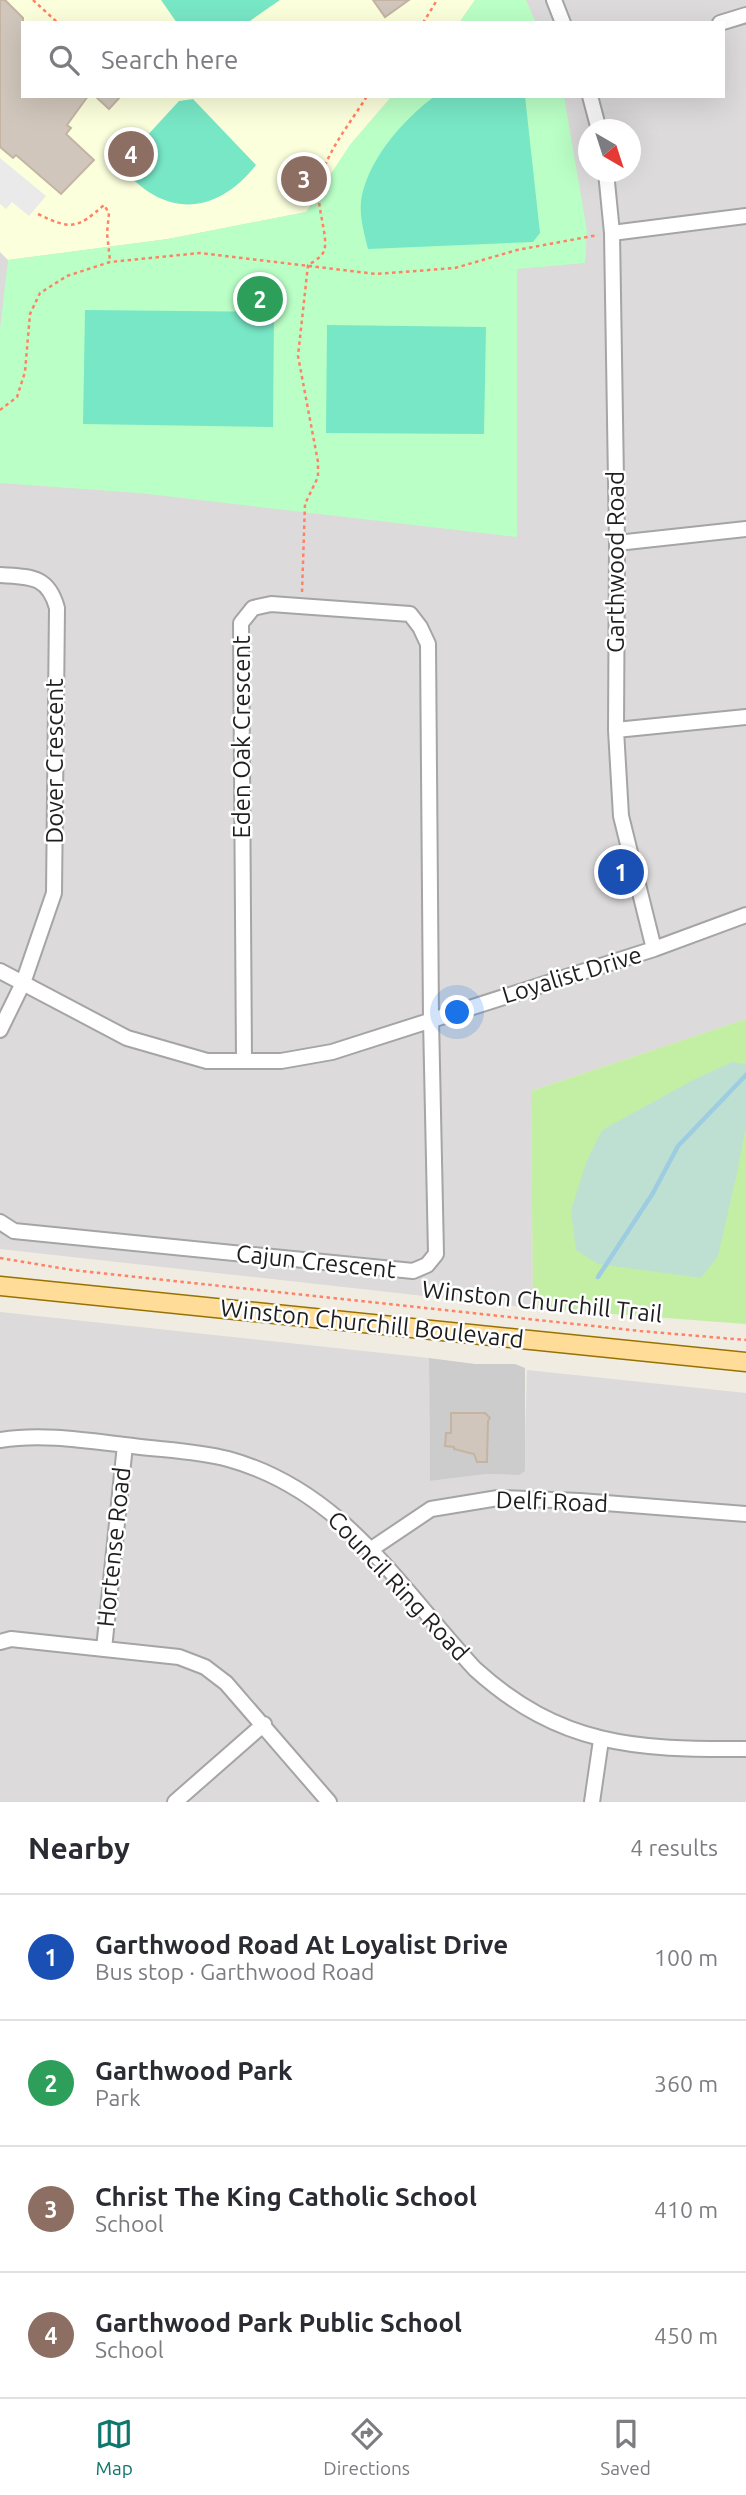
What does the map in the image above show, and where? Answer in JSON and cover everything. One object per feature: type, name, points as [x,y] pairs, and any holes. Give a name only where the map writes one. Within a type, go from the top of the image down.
[{"type":"main road","name":"Winston Churchill Boulevard","points":[[0,1286],[745,1362]]},
{"type":"street","points":[[554,0],[562,21]]},
{"type":"street","points":[[725,21],[746,15]]},
{"type":"street","points":[[591,98],[596,119]]},
{"type":"street","name":"Garthwood Road","points":[[607,182],[612,233],[617,544],[616,730],[621,816],[654,949]]},
{"type":"street","points":[[612,233],[746,216]]},
{"type":"street","points":[[617,544],[746,529]]},
{"type":"street","name":"Dover Crescent","points":[[0,575],[30,577],[41,581],[53,593],[57,608],[54,893],[23,983]]},
{"type":"street","name":"Eden Oak Crescent","points":[[244,1061],[241,623],[253,608],[271,604],[410,614],[428,644],[431,1019]]},
{"type":"street","points":[[616,730],[746,717]]},
{"type":"street","name":"Loyalist Drive","points":[[0,971],[127,1038],[207,1061],[281,1061],[332,1052],[654,949],[746,915]]},
{"type":"street","points":[[0,1030],[23,983]]},
{"type":"street","name":"Cajun Crescent","points":[[0,1222],[14,1231],[400,1270],[413,1271],[427,1265],[436,1254],[431,1019]]},
{"type":"street","name":"Council Ring Road","points":[[0,1440],[57,1438],[205,1454],[226,1458],[265,1472],[317,1501],[348,1526],[460,1653],[491,1684],[545,1719],[601,1740],[661,1748],[746,1749]]},
{"type":"street","name":"Hortense Road","points":[[104,1649],[125,1445]]},
{"type":"street","name":"Delfi Road","points":[[370,1550],[431,1509],[498,1498],[580,1501],[746,1514]]},
{"type":"street","points":[[0,1642],[11,1639],[179,1657],[205,1667],[226,1683],[264,1724],[329,1802]]},
{"type":"street","points":[[175,1802],[264,1724]]},
{"type":"street","points":[[592,1802],[601,1740]]},
{"type":"path","points":[[33,0],[56,21]]},
{"type":"path","points":[[425,21],[437,0]]},
{"type":"path","points":[[302,606],[305,505],[318,477],[318,462],[298,356],[308,265],[324,251],[326,241],[318,204],[319,185],[335,146],[367,98]]},
{"type":"path","points":[[38,214],[68,227],[85,222],[104,205],[109,214],[107,233],[110,262]]},
{"type":"path","points":[[0,410],[17,397],[25,372],[30,314],[40,293],[67,276],[110,262],[200,253],[376,274],[455,268],[517,250],[612,233]]},
{"type":"path","name":"Winston Churchill Trail","points":[[0,1258],[72,1270],[746,1340]]},
{"type":"shaded area","points":[[0,0],[746,0],[746,1019],[531,1091],[533,1308],[0,1249]]},
{"type":"shaded area","points":[[0,0],[475,0],[460,21],[21,21],[21,98],[390,98],[350,145],[306,212],[168,239],[8,260],[0,252]]},
{"type":"shaded area","points":[[0,158],[46,196],[29,216],[12,202],[6,209],[0,204]]},
{"type":"shaded area","points":[[732,1062],[746,1064],[746,1126],[718,1256],[701,1278],[598,1264],[576,1250],[571,1211],[586,1163],[602,1130]]},
{"type":"shaded area","points":[[0,1312],[429,1358],[430,1481],[487,1474],[519,1475],[524,1471],[527,1370],[746,1393],[746,1802],[0,1802]]},
{"type":"shaded area","points":[[429,1358],[475,1364],[515,1364],[525,1368],[525,1471],[519,1475],[487,1474],[430,1481]]},
{"type":"green space","points":[[161,0],[280,0],[250,21],[176,21]]},
{"type":"green space","points":[[475,0],[526,0],[535,21],[460,21]]},
{"type":"green space","points":[[390,98],[564,98],[587,231],[585,263],[517,269],[517,537],[139,493],[0,483],[0,329],[8,260],[168,239],[306,212],[350,145]]},
{"type":"green space","points":[[433,98],[525,98],[540,233],[533,242],[368,249],[361,209],[366,180],[390,140]]},
{"type":"green space","points":[[193,99],[256,165],[240,182],[206,202],[171,202],[153,195],[120,165],[179,101]]},
{"type":"green space","points":[[85,310],[274,312],[273,427],[83,424]]},
{"type":"green space","points":[[327,325],[486,327],[484,434],[326,433]]},
{"type":"green space","points":[[746,1019],[746,1324],[533,1308],[531,1091]]},
{"type":"building","points":[[0,0],[5,0],[23,18],[21,98],[87,98],[67,125],[71,128],[66,134],[94,160],[61,194],[16,155],[13,158],[0,147]]},
{"type":"building","points":[[373,0],[409,0],[385,17]]},
{"type":"building","points":[[97,98],[119,98],[109,109]]},
{"type":"building","points":[[451,1413],[485,1413],[490,1418],[487,1462],[477,1462],[474,1454],[445,1446],[446,1433],[451,1433]]},
{"type":"waterway","points":[[598,1277],[653,1193],[678,1146],[746,1075]]},
{"type":"place","name":"Garthwood Park Public School","points":[[131,154]]},
{"type":"place","name":"Christ The King Catholic School","points":[[304,179]]},
{"type":"place","name":"Garthwood Park","points":[[260,299]]},
{"type":"place","name":"Garthwood Road At Loyalist Drive","points":[[621,872]]}]
